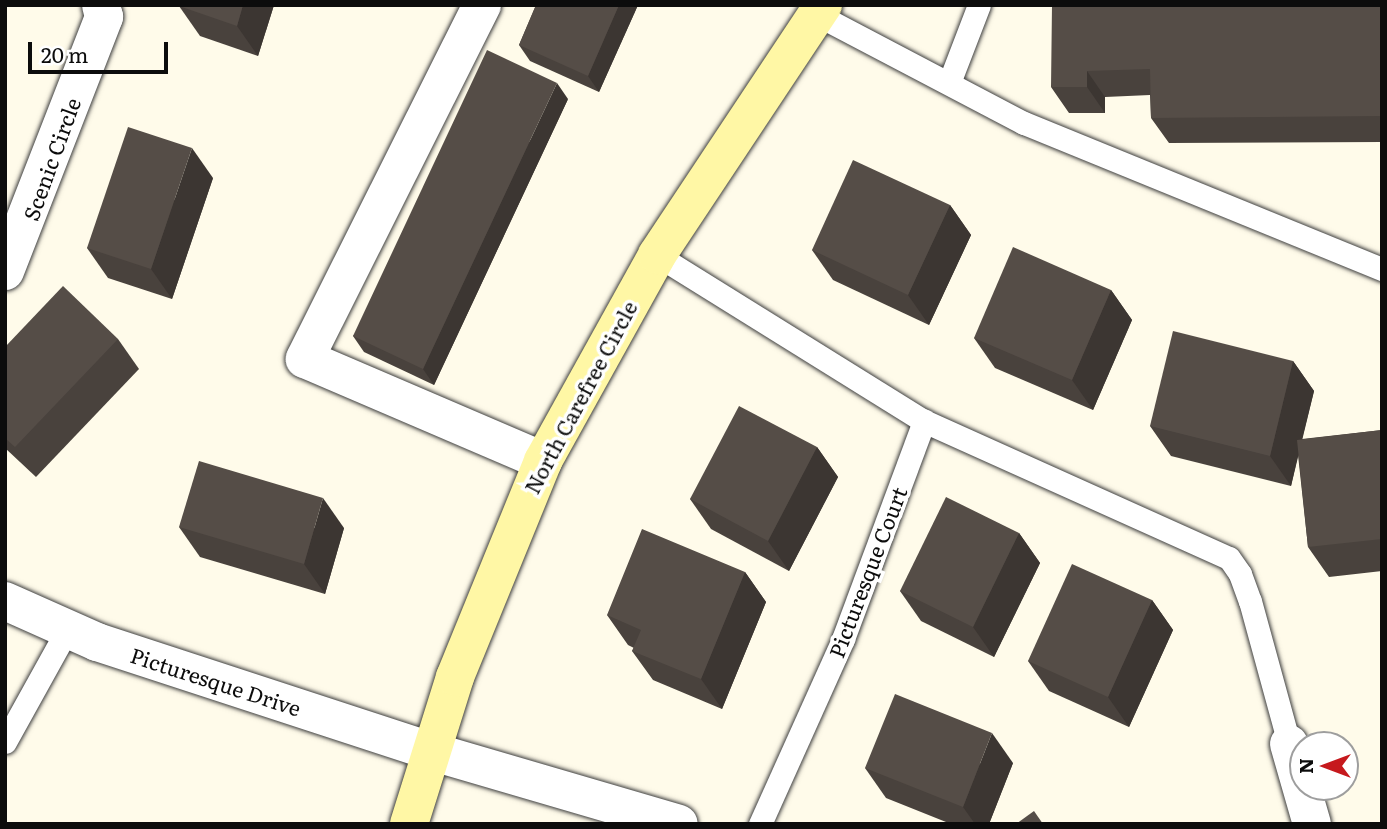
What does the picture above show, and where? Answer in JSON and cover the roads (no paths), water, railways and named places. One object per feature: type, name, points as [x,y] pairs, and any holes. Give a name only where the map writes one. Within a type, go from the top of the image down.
[{"type":"main road","name":"North Carefree Circle","points":[[409,824],[430,751],[486,593],[543,461],[657,255],[821,10]]},
{"type":"street","name":"Scenic Circle","points":[[5,271],[104,17],[101,5]]},
{"type":"street","points":[[482,5],[305,359],[543,461]]},
{"type":"street","name":"Picturesque Drive","points":[[5,601],[67,630],[430,751],[680,824]]},
{"type":"street","points":[[1305,801],[1312,824]]},
{"type":"lane","points":[[949,83],[979,5]]},
{"type":"lane","points":[[821,10],[1024,123],[1382,269]]},
{"type":"lane","points":[[657,255],[924,421],[1229,558],[1240,573],[1250,601],[1289,744]]},
{"type":"lane","name":"Picturesque Court","points":[[760,824],[843,639],[924,421]]},
{"type":"lane","points":[[5,742],[67,630]]}]
